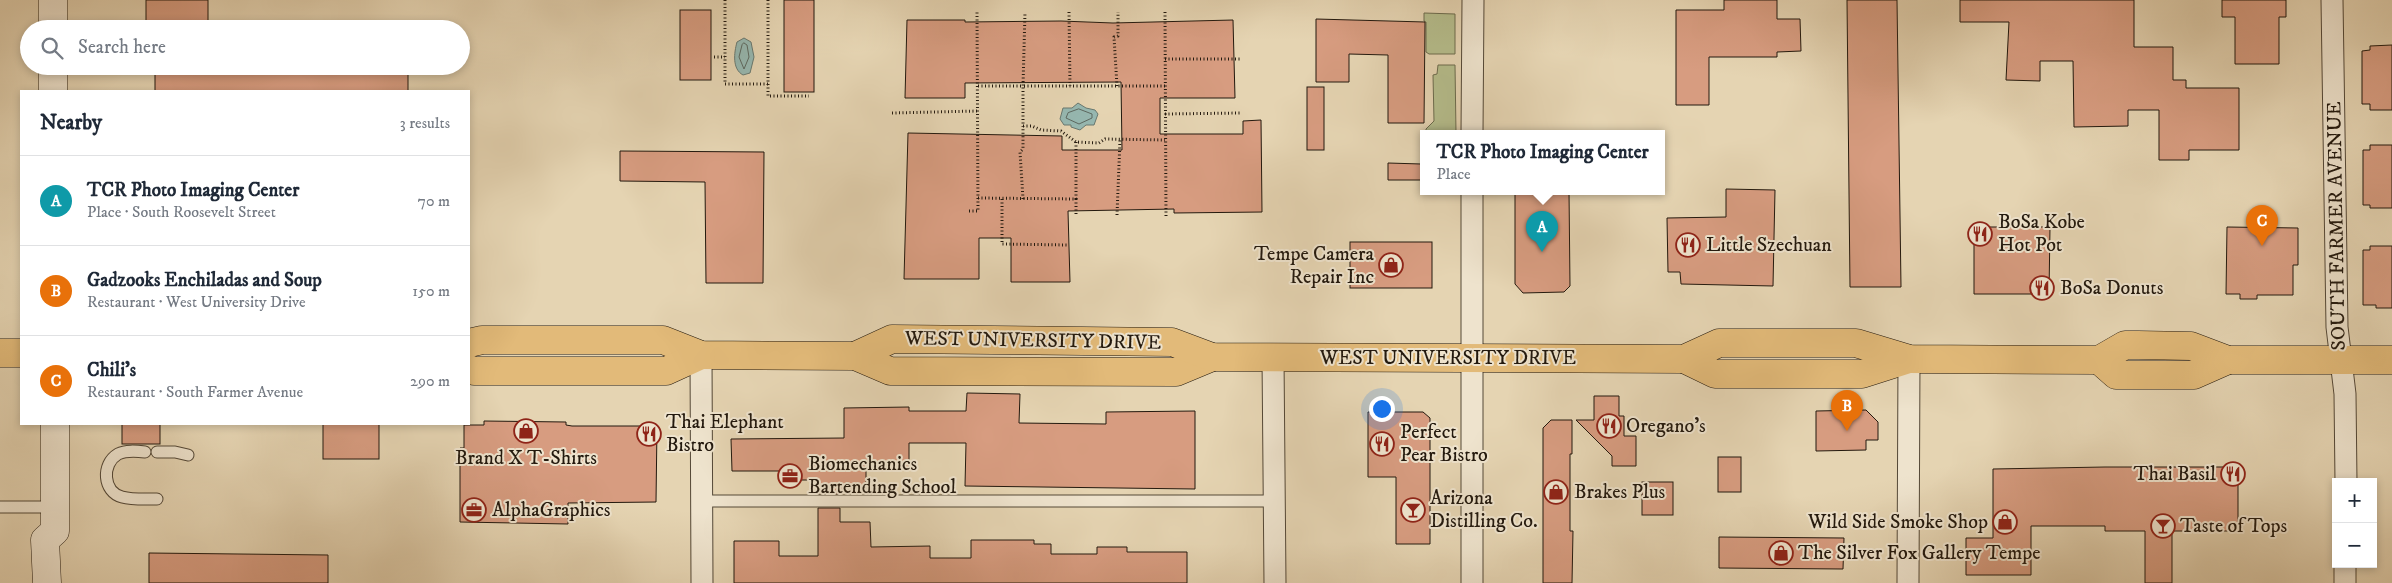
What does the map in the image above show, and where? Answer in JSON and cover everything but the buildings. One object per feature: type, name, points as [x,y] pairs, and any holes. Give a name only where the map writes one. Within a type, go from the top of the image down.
[{"type":"main road","name":"WEST UNIVERSITY DRIVE","points":[[470,343],[482,340],[663,340],[701,355],[855,356],[890,372],[1176,372],[1212,357],[1273,357],[1684,359],[1715,374],[1862,374],[1909,359],[2099,360],[2126,345],[2191,346],[2228,360],[2392,360]]},
{"type":"main road","points":[[0,353],[20,353]]},
{"type":"main road","name":"WEST UNIVERSITY DRIVE","points":[[470,369],[474,371],[666,371],[701,355]]},
{"type":"street","points":[[53,0],[53,20]]},
{"type":"street","points":[[1472,130],[1473,0]]},
{"type":"street","name":"SOUTH FARMER AVENUE","points":[[2332,0],[2336,327],[2346,401],[2346,478]]},
{"type":"street","points":[[53,75],[53,90]]},
{"type":"street","points":[[1472,195],[1472,583]]},
{"type":"street","points":[[701,355],[702,583]]},
{"type":"street","points":[[1273,357],[1275,583]]},
{"type":"street","points":[[1908,583],[1909,359]]},
{"type":"street","points":[[54,425],[55,519],[64,538],[65,583]]},
{"type":"street","points":[[47,583],[45,540],[55,519]]},
{"type":"street","points":[[2345,568],[2345,583]]},
{"type":"lane","points":[[157,499],[121,497],[114,493],[106,482],[108,466],[114,457],[125,452],[175,452],[188,455]]},
{"type":"lane","points":[[702,501],[1274,501]]},
{"type":"lane","points":[[0,507],[55,519]]},
{"type":"path","points":[[725,0],[724,84],[768,84]]},
{"type":"path","points":[[768,0],[768,96],[809,96]]},
{"type":"path","points":[[969,211],[978,211],[977,12]]},
{"type":"path","points":[[1023,199],[1020,152],[1023,149],[1025,12]]},
{"type":"path","points":[[1069,12],[1070,86]]},
{"type":"path","points":[[1117,86],[1114,37],[1118,36],[1118,12]]},
{"type":"path","points":[[1165,12],[1166,216]]},
{"type":"path","points":[[714,57],[725,57]]},
{"type":"path","points":[[1165,59],[1241,59]]},
{"type":"path","points":[[978,86],[1165,86]]},
{"type":"path","points":[[892,113],[978,111]]},
{"type":"path","points":[[1165,114],[1241,113]]},
{"type":"path","points":[[1023,126],[1032,126],[1041,130],[1061,131],[1076,142],[1098,143],[1105,139],[1165,140]]},
{"type":"path","points":[[1117,216],[1120,140]]},
{"type":"path","points":[[1076,142],[1076,215]]},
{"type":"path","points":[[978,198],[1076,199]]},
{"type":"path","points":[[1002,199],[1002,244],[1067,245]]},
{"type":"green space","points":[[1424,13],[1455,14],[1455,54],[1429,54],[1426,52],[1426,22],[1424,21]]},
{"type":"green space","points":[[1438,65],[1455,65],[1456,130],[1426,130],[1434,121],[1433,75],[1437,74]]},
{"type":"water","points":[[744,38],[751,42],[754,57],[750,73],[743,75],[735,65],[735,56],[737,42]]},
{"type":"water","points":[[1078,103],[1086,108],[1095,110],[1098,114],[1094,125],[1086,125],[1080,130],[1071,127],[1071,125],[1064,125],[1060,119],[1063,108],[1072,108]]},
{"type":"place","name":"BoSa Kobe Hot Pot","points":[[1980,234]]},
{"type":"place","name":"Little Szechuan","points":[[1688,245]]},
{"type":"place","name":"Chili's","points":[[2262,246]]},
{"type":"place","name":"TCR Photo Imaging Center","points":[[1542,252]]},
{"type":"place","name":"Tempe Camera Repair Inc","points":[[1391,265]]},
{"type":"place","name":"BoSa Donuts","points":[[2042,288]]},
{"type":"place","name":"Oregano's","points":[[1609,426]]},
{"type":"place","name":"Brand X T-Shirts","points":[[526,431]]},
{"type":"place","name":"Gadzooks Enchiladas and Soup","points":[[1847,431]]},
{"type":"place","name":"Thai Elephant Bistro","points":[[649,434]]},
{"type":"place","name":"Perfect Pear Bistro","points":[[1382,444]]},
{"type":"place","name":"Thai Basil","points":[[2233,474]]},
{"type":"place","name":"Biomechanics Bartending School","points":[[790,476]]},
{"type":"place","name":"Brakes Plus","points":[[1556,492]]},
{"type":"place","name":"AlphaGraphics","points":[[474,510]]},
{"type":"place","name":"Arizona Distilling Co.","points":[[1413,510]]},
{"type":"place","name":"Wild Side Smoke Shop","points":[[2005,522]]},
{"type":"place","name":"Taste of Tops","points":[[2163,526]]},
{"type":"place","name":"The Silver Fox Gallery Tempe","points":[[1781,553]]}]
